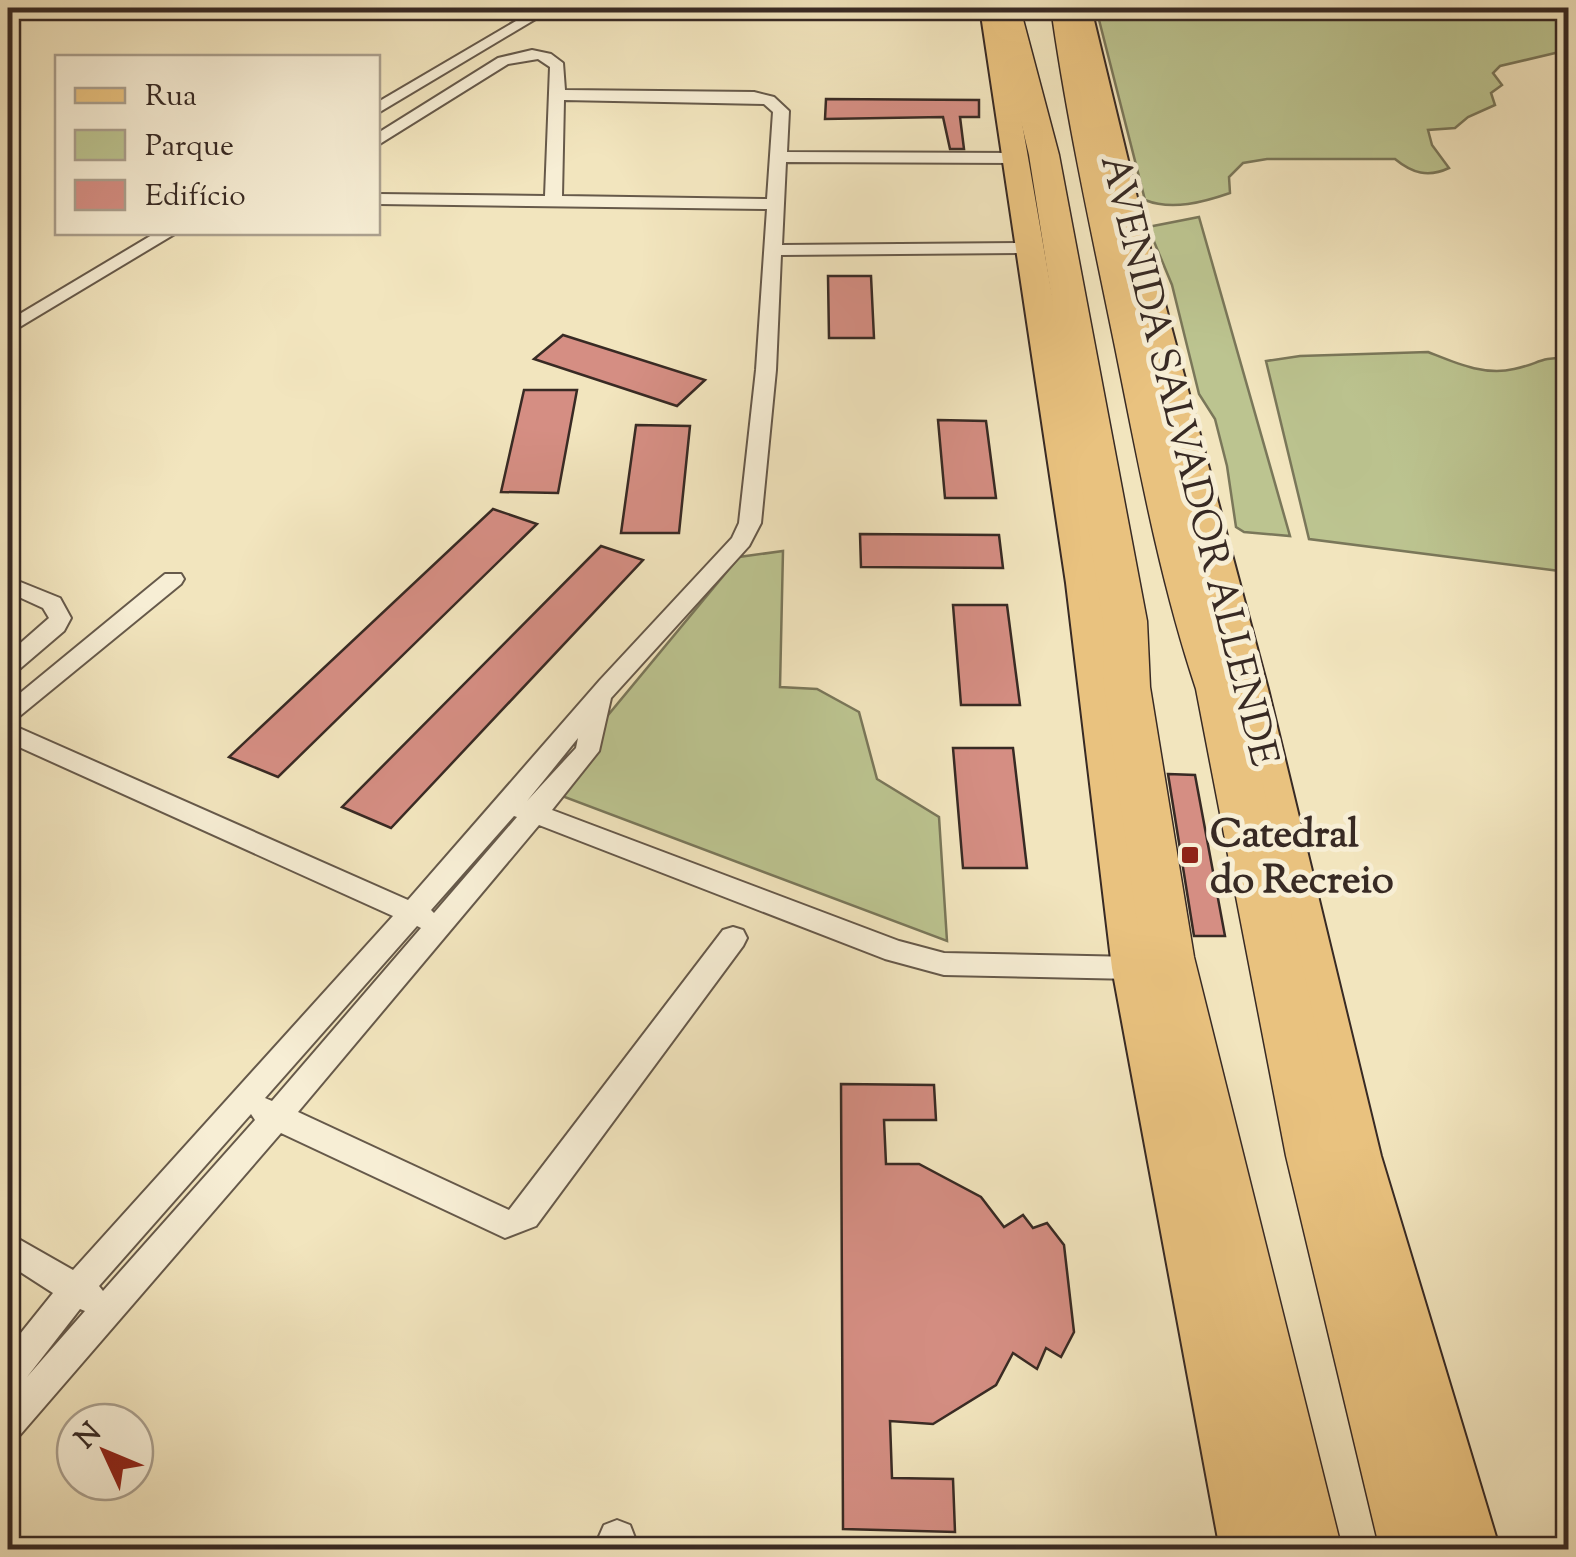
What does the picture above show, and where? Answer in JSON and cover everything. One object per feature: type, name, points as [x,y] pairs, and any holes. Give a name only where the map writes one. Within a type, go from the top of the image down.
[{"type":"highway","name":"AVENIDA SALVADOR ALLENDE","points":[[1008,8],[1009,60],[1125,621],[1127,687],[1168,957],[1308,1550]]},
{"type":"highway","name":"AVENIDA SALVADOR ALLENDE","points":[[1064,8],[1084,68],[1164,492],[1212,614],[1219,689],[1316,1156],[1414,1550]]},
{"type":"highway","points":[[1009,60],[1048,56],[1084,68]]},
{"type":"highway","points":[[1029,157],[1039,164],[1044,280],[1038,296]]},
{"type":"highway","points":[[1158,337],[1150,356],[1169,474],[1164,492]]},
{"type":"highway","points":[[1084,583],[1125,621],[1164,632],[1212,614]]},
{"type":"main road","name":"AVENIDA SALVADOR ALLENDE","points":[[991,8],[1009,60]]},
{"type":"main road","name":"AVENIDA SALVADOR ALLENDE","points":[[1080,8],[1084,68],[1158,337],[1212,614],[1357,1156],[1471,1550]]},
{"type":"main road","name":"AVENIDA SALVADOR ALLENDE","points":[[1029,157],[1030,248],[1084,583],[1134,968],[1249,1550]]},
{"type":"street","points":[[380,107],[547,8]]},
{"type":"street","points":[[380,139],[516,56],[536,54],[554,60],[558,66],[554,201]]},
{"type":"street","points":[[8,1374],[76,1289],[245,1100],[424,919],[522,809],[587,751],[608,686],[747,532],[766,370],[782,111],[761,98],[557,95]]},
{"type":"street","points":[[778,157],[1029,157]]},
{"type":"street","points":[[380,199],[776,204]]},
{"type":"street","points":[[8,329],[165,235]]},
{"type":"street","points":[[773,250],[1030,248]]},
{"type":"street","points":[[8,716],[173,579]]},
{"type":"street","points":[[8,584],[52,603],[60,618],[56,626],[11,664]]},
{"type":"street","points":[[11,664],[54,678]]},
{"type":"street","points":[[8,732],[424,919]]},
{"type":"street","points":[[522,809],[896,951],[944,964],[1134,968]]},
{"type":"street","points":[[8,1423],[276,1118],[424,919]]},
{"type":"street","points":[[245,1100],[505,1224],[515,1223],[525,1216],[734,938]]},
{"type":"street","points":[[8,1247],[107,1308]]},
{"type":"green space","points":[[1096,8],[1539,8],[1568,12],[1568,50],[1500,66],[1493,73],[1502,85],[1491,93],[1495,105],[1468,117],[1455,128],[1428,130],[1432,145],[1449,168],[1420,172],[1395,159],[1267,159],[1243,163],[1229,177],[1230,193],[1199,202],[1166,205],[1145,200]]},
{"type":"green space","points":[[1199,217],[1290,536],[1244,532],[1236,527],[1215,419],[1199,394],[1172,285],[1148,227]]},
{"type":"green space","points":[[1428,352],[1492,371],[1568,358],[1568,572],[1309,539],[1266,361],[1300,356]]},
{"type":"green space","points":[[783,551],[780,687],[817,689],[859,712],[877,779],[939,817],[947,941],[546,790],[739,557]]},
{"type":"building","points":[[826,99],[979,100],[979,117],[960,117],[964,149],[950,149],[943,117],[825,119]]},
{"type":"building","points":[[828,276],[871,276],[874,338],[829,338]]},
{"type":"building","points":[[563,335],[705,380],[677,406],[534,359]]},
{"type":"building","points":[[524,390],[577,390],[558,493],[501,492]]},
{"type":"building","points":[[938,420],[986,421],[996,498],[945,498]]},
{"type":"building","points":[[636,425],[690,426],[679,533],[621,533]]},
{"type":"building","points":[[493,509],[537,524],[278,777],[229,757]]},
{"type":"building","points":[[860,534],[999,535],[1003,568],[861,567]]},
{"type":"building","points":[[601,546],[643,560],[391,828],[342,807]]},
{"type":"building","points":[[953,605],[1007,605],[1020,705],[961,705]]},
{"type":"building","points":[[953,748],[1013,748],[1027,868],[963,868]]},
{"type":"building","name":"Catedral do Recreio","points":[[1168,774],[1195,775],[1225,936],[1194,936]]},
{"type":"building","points":[[841,1084],[934,1085],[936,1120],[884,1120],[886,1164],[919,1164],[981,1197],[1004,1227],[1023,1215],[1033,1228],[1047,1223],[1064,1245],[1074,1332],[1061,1357],[1046,1348],[1037,1369],[1013,1353],[996,1385],[933,1424],[890,1421],[892,1478],[953,1479],[955,1532],[843,1529]]},
{"type":"place","name":"Catedral do Recreio","points":[[1190,855]]}]
